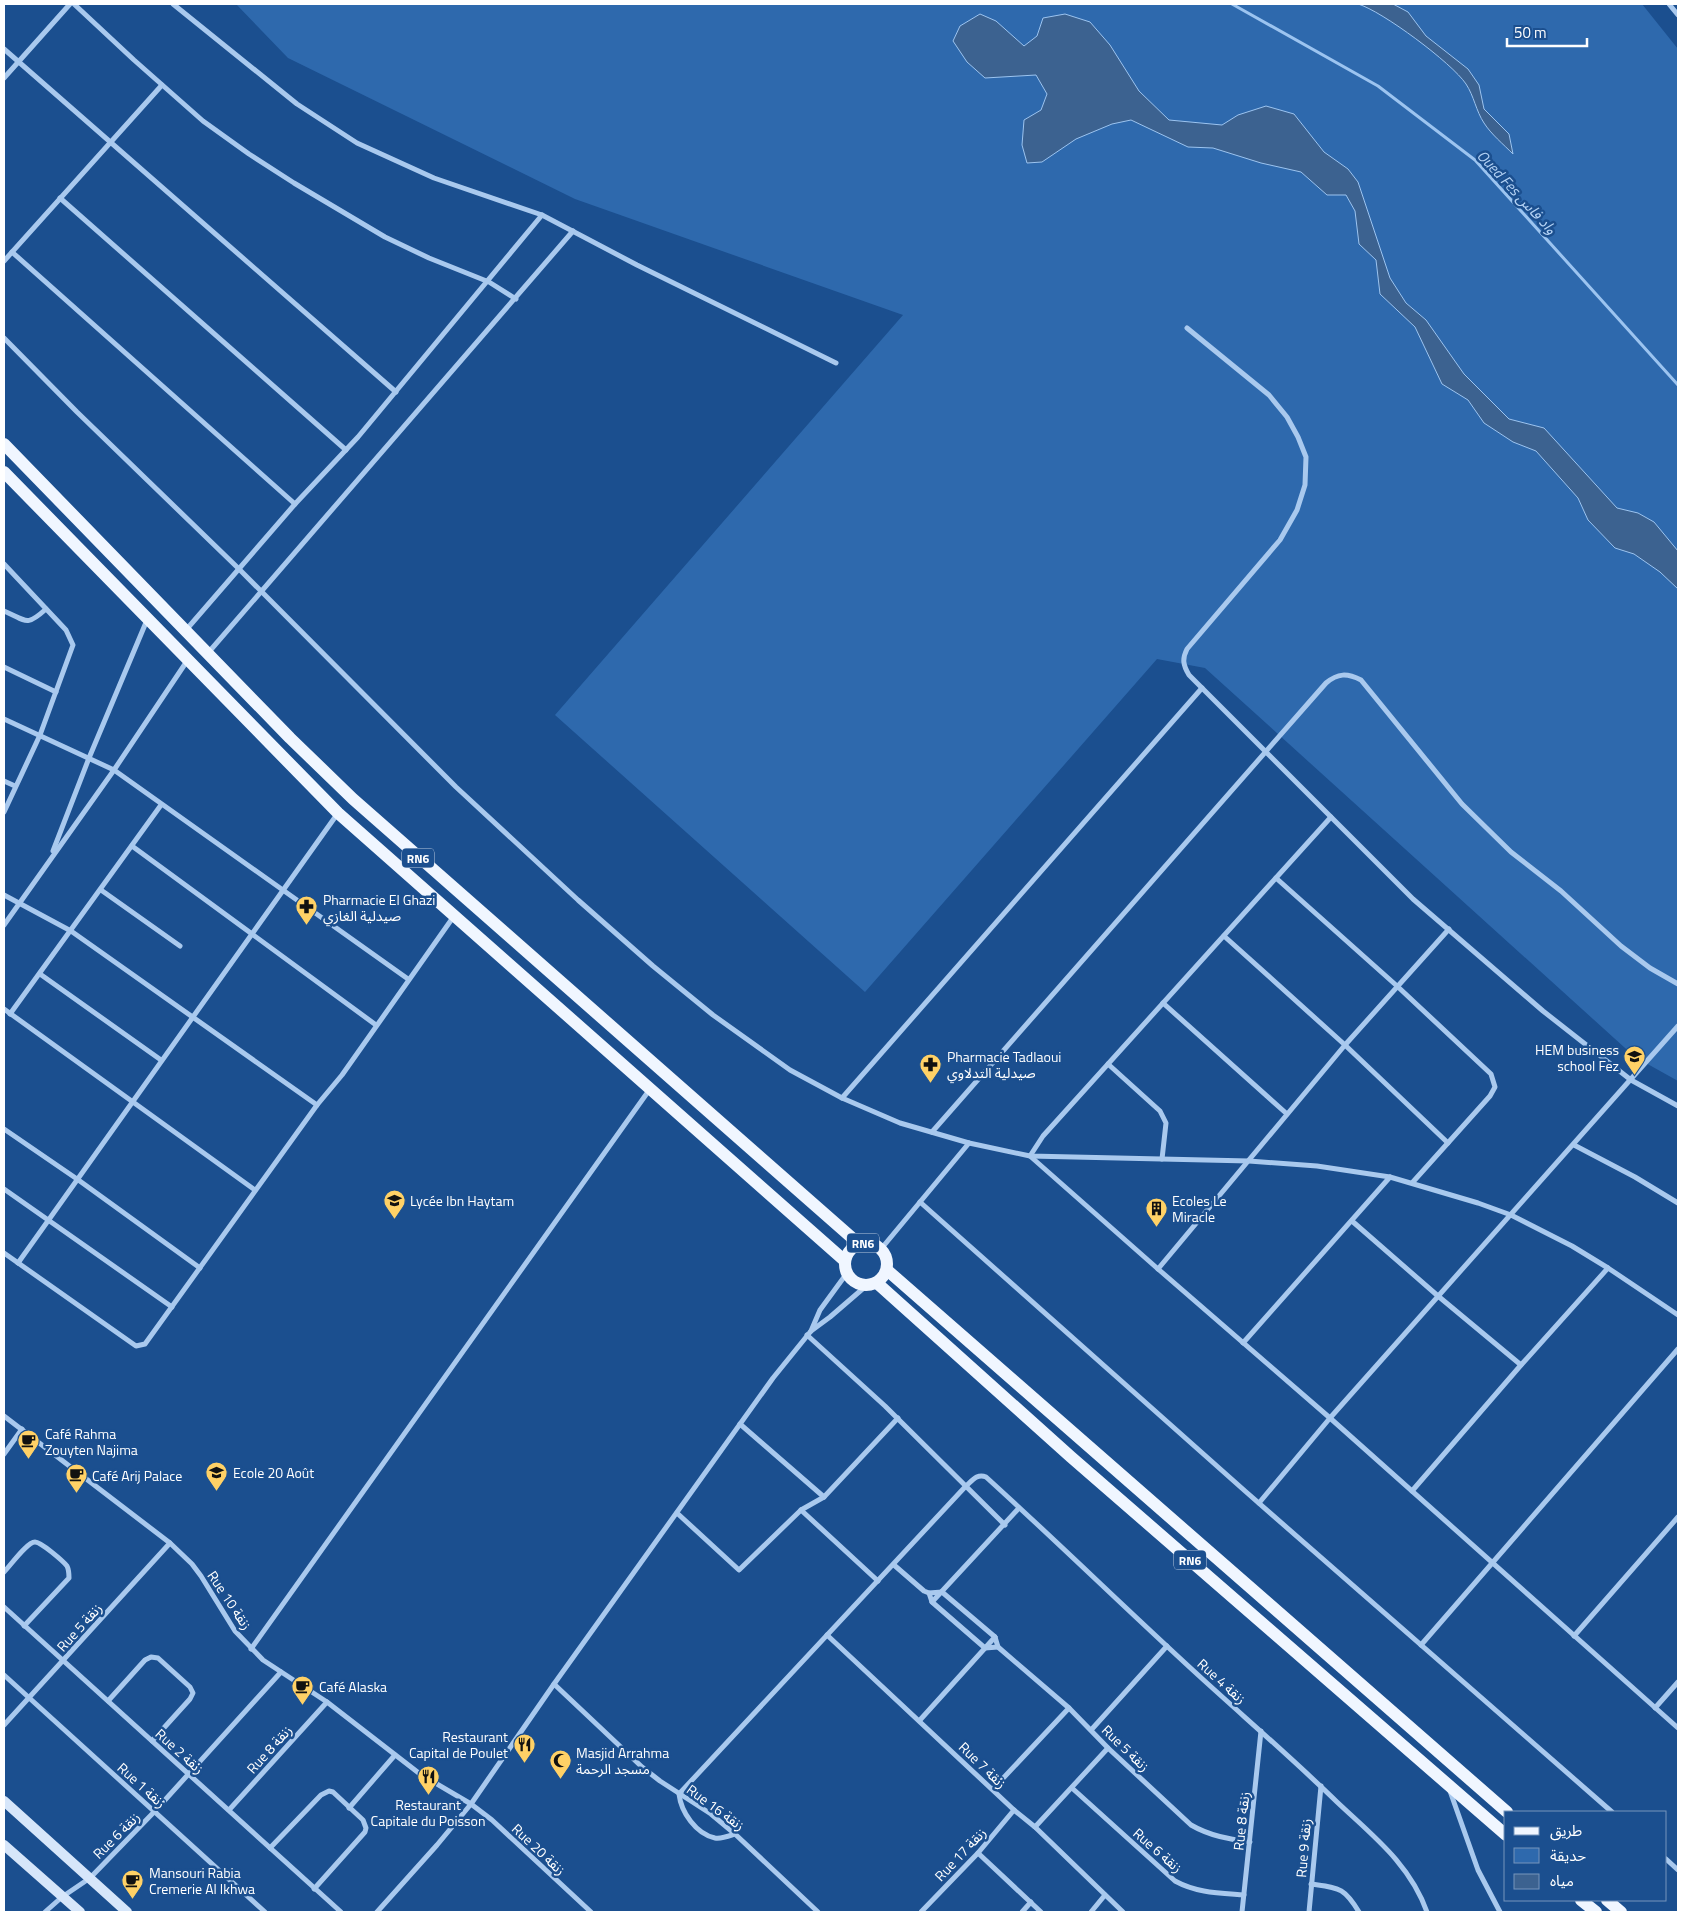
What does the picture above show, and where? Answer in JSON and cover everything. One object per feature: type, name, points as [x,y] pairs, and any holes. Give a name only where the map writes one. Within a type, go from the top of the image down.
[{"type":"main road","name":"RN6","points":[[4,444],[332,779],[402,844],[859,1244]]},
{"type":"main road","name":"RN6","points":[[4,472],[338,813],[651,1088],[846,1267],[854,1282],[871,1284],[883,1278],[888,1262],[886,1255],[881,1249],[875,1244],[867,1242],[852,1248],[848,1254],[846,1267]]},
{"type":"main road","name":"RN6","points":[[887,1270],[1506,1811]]},
{"type":"main road","name":"RN6","points":[[871,1284],[1504,1833]]},
{"type":"main road","points":[[1582,1901],[1596,1912]]},
{"type":"main road","points":[[1608,1901],[1622,1912]]},
{"type":"street","points":[[4,78],[70,4]]},
{"type":"street","points":[[74,4],[87,18],[203,121],[294,184],[385,237],[429,258],[489,282],[516,299]]},
{"type":"street","points":[[174,4],[297,104],[357,142],[434,178],[542,216],[836,363]]},
{"type":"street","points":[[1669,4],[1678,15]]},
{"type":"street","points":[[4,48],[396,392]]},
{"type":"street","points":[[4,261],[162,85]]},
{"type":"street","points":[[60,198],[346,450]]},
{"type":"street","points":[[186,630],[294,504],[346,450],[396,392],[542,216]]},
{"type":"street","points":[[208,653],[574,231]]},
{"type":"street","points":[[12,252],[294,504]]},
{"type":"street","points":[[1187,328],[1269,395],[1287,417],[1306,457],[1305,485],[1297,510],[1280,540],[1187,649],[1183,658],[1185,668],[1202,688],[1413,900],[1544,1011],[1631,1080],[1678,1106]]},
{"type":"street","points":[[4,338],[84,419],[261,590],[456,787],[646,960],[712,1015],[790,1070],[842,1098],[900,1122],[969,1143],[1030,1156],[1250,1161],[1317,1166],[1390,1177],[1412,1183],[1478,1202],[1511,1215],[1572,1246],[1678,1315]]},
{"type":"street","points":[[4,564],[66,630],[73,645],[40,735],[4,812]]},
{"type":"street","points":[[4,611],[29,621],[34,620],[46,609]]},
{"type":"street","points":[[50,858],[89,758],[147,620]]},
{"type":"street","points":[[4,925],[114,770],[188,661]]},
{"type":"street","points":[[4,667],[56,692]]},
{"type":"street","points":[[932,1132],[1332,678],[1344,674],[1361,680],[1462,804],[1511,852],[1561,891],[1621,946],[1650,968],[1678,984]]},
{"type":"street","points":[[842,1098],[1202,688]]},
{"type":"street","points":[[4,719],[114,770],[408,979]]},
{"type":"street","points":[[4,781],[15,786]]},
{"type":"street","points":[[10,1014],[161,805]]},
{"type":"street","points":[[18,1263],[338,813]]},
{"type":"street","points":[[1030,1156],[1043,1136],[1331,817]]},
{"type":"street","points":[[132,846],[376,1026]]},
{"type":"street","points":[[1276,878],[1398,986],[1491,1074],[1494,1087],[1490,1096],[1412,1183]]},
{"type":"street","points":[[101,890],[180,946]]},
{"type":"street","points":[[4,895],[71,931],[317,1105]]},
{"type":"street","points":[[4,1252],[136,1346],[145,1344],[317,1105],[342,1075],[454,915]]},
{"type":"street","points":[[1158,1270],[1344,1045],[1448,929]]},
{"type":"street","points":[[1224,936],[1448,1143]]},
{"type":"street","points":[[40,974],[161,1060]]},
{"type":"street","points":[[1163,1003],[1287,1114]]},
{"type":"street","points":[[4,1009],[255,1190]]},
{"type":"street","points":[[1259,1503],[1330,1418],[1678,1026]]},
{"type":"street","points":[[1108,1064],[1160,1111],[1166,1123],[1162,1159]]},
{"type":"street","points":[[252,1649],[651,1088]]},
{"type":"street","points":[[4,1129],[200,1268]]},
{"type":"street","points":[[881,1249],[969,1143]]},
{"type":"street","points":[[1574,1145],[1635,1177],[1678,1203]]},
{"type":"street","points":[[1030,1156],[1158,1270],[1330,1418],[1678,1728]]},
{"type":"street","points":[[1243,1343],[1390,1177]]},
{"type":"street","points":[[4,1189],[172,1307]]},
{"type":"street","points":[[920,1202],[1259,1503],[1611,1811]]},
{"type":"street","points":[[1352,1221],[1521,1365]]},
{"type":"street","points":[[377,1912],[471,1804],[554,1684],[740,1424],[809,1333],[820,1310],[846,1267]]},
{"type":"street","points":[[1412,1491],[1608,1268]]},
{"type":"street","points":[[809,1333],[871,1284]]},
{"type":"street","points":[[809,1333],[898,1418],[1005,1525]]},
{"type":"street","points":[[1421,1645],[1678,1349]]},
{"type":"street","name":"Rue 10 زنقة","points":[[4,1416],[170,1543],[201,1576],[235,1631],[252,1649],[434,1783],[471,1804]]},
{"type":"street","points":[[677,1513],[739,1570],[801,1510],[824,1497],[898,1418]]},
{"type":"street","points":[[740,1424],[824,1497]]},
{"type":"street","points":[[4,1454],[22,1429]]},
{"type":"street","name":"Rue 4 زنقة","points":[[965,1487],[978,1476],[986,1477],[1396,1858],[1410,1877],[1427,1912]]},
{"type":"street","points":[[735,1834],[716,1838],[706,1833],[688,1818],[683,1809],[680,1794],[965,1487]]},
{"type":"street","points":[[932,1602],[1019,1508]]},
{"type":"street","points":[[801,1510],[878,1581]]},
{"type":"street","points":[[1574,1636],[1678,1517]]},
{"type":"street","points":[[4,1572],[29,1544],[35,1542],[41,1544],[60,1560],[69,1572],[69,1578],[24,1626]]},
{"type":"street","name":"Rue 5 زنقة","points":[[4,1725],[170,1543]]},
{"type":"street","points":[[894,1565],[919,1587],[930,1592],[942,1592],[995,1637],[998,1647],[985,1648],[932,1602],[930,1592]]},
{"type":"street","name":"Rue 2 زنقة","points":[[4,1607],[340,1912]]},
{"type":"street","name":"Rue 7 زنقة","points":[[827,1635],[1014,1810],[1035,1827],[1123,1912]]},
{"type":"street","points":[[920,1720],[995,1637]]},
{"type":"street","points":[[1092,1729],[1167,1646]]},
{"type":"street","name":"Rue 5 زنقة","points":[[998,1647],[1092,1729],[1108,1748],[1191,1825],[1220,1838],[1250,1842]]},
{"type":"street","points":[[108,1701],[145,1660],[151,1657],[158,1658],[190,1687],[193,1693],[190,1699],[152,1741]]},
{"type":"street","name":"Rue 6 زنقة","points":[[62,1897],[90,1878],[155,1812],[188,1773],[281,1672]]},
{"type":"street","name":"Rue 1 زنقة","points":[[4,1675],[265,1912]]},
{"type":"street","points":[[1655,1708],[1678,1682]]},
{"type":"street","name":"Rue 16 زنقة","points":[[554,1684],[642,1767],[711,1814],[818,1912]]},
{"type":"street","name":"Rue 8 زنقة","points":[[229,1810],[326,1702]]},
{"type":"street","points":[[992,1789],[1069,1708]]},
{"type":"street","name":"Rue 8 زنقة","points":[[1242,1912],[1261,1731]]},
{"type":"street","points":[[1035,1827],[1108,1748]]},
{"type":"street","points":[[350,1808],[395,1755]]},
{"type":"street","name":"Rue 9 زنقة","points":[[1309,1912],[1320,1786]]},
{"type":"street","points":[[1448,1786],[1478,1870],[1500,1912]]},
{"type":"street","name":"Rue 6 زنقة","points":[[1072,1788],[1175,1881],[1202,1892],[1244,1895]]},
{"type":"street","points":[[270,1848],[325,1792],[333,1792],[365,1824],[365,1832],[314,1889]]},
{"type":"street","points":[[4,1801],[46,1841],[127,1912]]},
{"type":"street","name":"Rue 20 زنقة","points":[[471,1804],[492,1820],[591,1912]]},
{"type":"street","name":"Rue 17 زنقة","points":[[921,1912],[978,1852],[1014,1810]]},
{"type":"street","points":[[4,1845],[80,1912]]},
{"type":"street","points":[[978,1852],[1041,1912]]},
{"type":"street","points":[[1667,1860],[1678,1870]]},
{"type":"street","points":[[1311,1884],[1339,1888],[1350,1898],[1358,1912]]},
{"type":"street","points":[[1091,1912],[1106,1895]]},
{"type":"street","points":[[46,1912],[62,1897]]},
{"type":"street","points":[[1022,1912],[1031,1902]]},
{"type":"green space","points":[[236,4],[1642,4],[1678,49],[1678,1081],[1635,1057],[1205,668],[1157,659],[865,992],[555,715],[903,315],[575,199],[288,58]]},
{"type":"water","points":[[1358,4],[1393,4],[1408,12],[1426,36],[1468,69],[1479,85],[1484,109],[1509,134],[1513,154],[1484,123],[1466,84],[1447,64],[1383,16]]},
{"type":"water","points":[[980,14],[996,21],[1024,46],[1037,36],[1043,18],[1065,14],[1090,22],[1110,45],[1139,91],[1169,120],[1222,125],[1238,115],[1266,106],[1294,114],[1324,152],[1348,169],[1358,182],[1390,278],[1406,303],[1426,320],[1464,374],[1509,419],[1544,428],[1617,508],[1638,513],[1654,522],[1678,551],[1678,589],[1660,572],[1634,554],[1615,548],[1588,520],[1578,498],[1536,451],[1513,442],[1484,423],[1468,400],[1442,384],[1415,327],[1380,294],[1376,260],[1359,244],[1355,211],[1346,195],[1327,195],[1301,172],[1261,163],[1213,148],[1188,147],[1131,120],[1112,124],[1076,139],[1042,162],[1027,163],[1022,145],[1024,120],[1041,110],[1047,94],[1036,75],[985,78],[967,62],[953,41],[960,26]]},
{"type":"waterway","name":"Oued Fes واد فاس","points":[[1232,4],[1378,86],[1475,160],[1678,385]]},
{"type":"place","name":"Pharmacie El Ghazi صيدلية الغازي","points":[[307,926]]},
{"type":"place","name":"HEM business school Fez","points":[[1635,1076]]},
{"type":"place","name":"Pharmacie Tadlaoui صيدلية التدلاوي","points":[[931,1083]]},
{"type":"place","name":"Lycée Ibn Haytam","points":[[394,1219]]},
{"type":"place","name":"Ecoles Le Miracle","points":[[1156,1227]]},
{"type":"place","name":"Café Rahma Zouyten Najima","points":[[29,1460]]},
{"type":"place","name":"Ecole 20 Août","points":[[217,1491]]},
{"type":"place","name":"Café Arij Palace","points":[[76,1494]]},
{"type":"place","name":"Café Alaska","points":[[303,1705]]},
{"type":"place","name":"Restaurant Capital de Poulet","points":[[524,1763]]},
{"type":"place","name":"Masjid Arrahma مسجد الرحمة","points":[[560,1779]]},
{"type":"place","name":"Restaurant Capitale du Poisson","points":[[428,1795]]},
{"type":"place","name":"Mansouri Rabia Cremerie Al Ikhwa","points":[[133,1899]]}]
